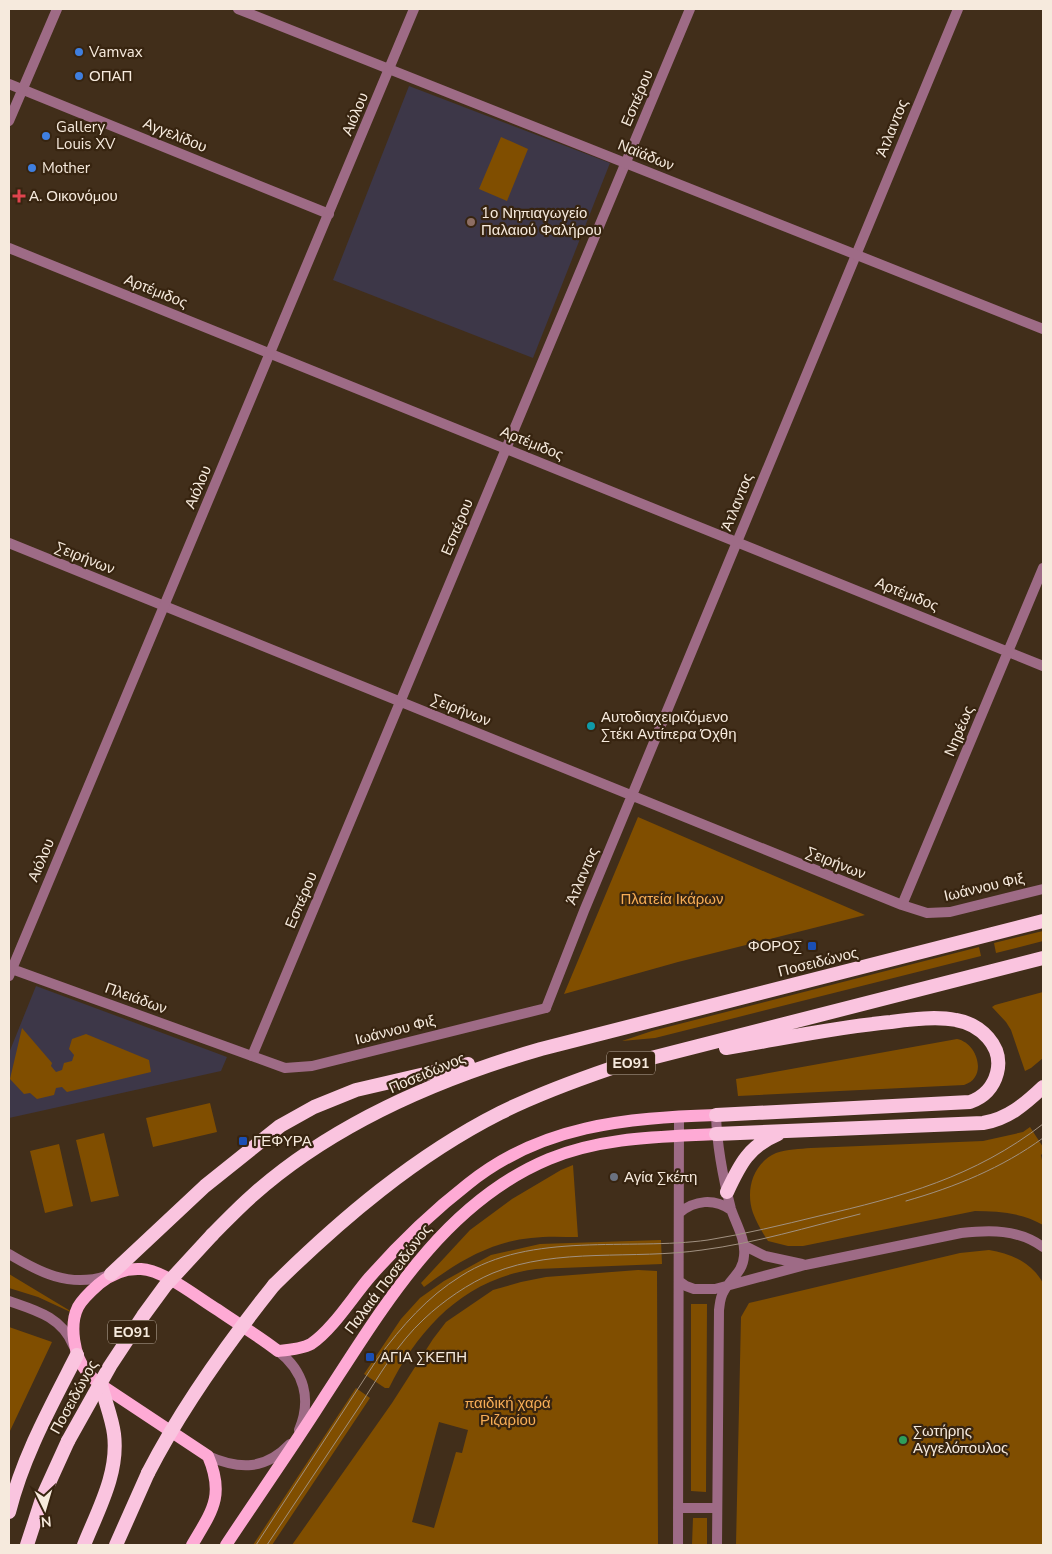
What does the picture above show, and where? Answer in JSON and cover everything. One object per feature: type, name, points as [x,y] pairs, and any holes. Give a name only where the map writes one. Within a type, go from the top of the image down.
[{"type":"highway","name":"Ποσειδώνος","points":[[27,1545],[43,1496],[68,1441],[110,1366],[165,1286],[212,1235],[270,1180],[353,1125],[399,1102],[472,1070],[514,1056],[1043,921]]},
{"type":"highway","name":"ΕΟ91","points":[[116,1545],[148,1472],[167,1437],[226,1346],[274,1285],[346,1218],[390,1182],[424,1159],[499,1114],[572,1082],[612,1068],[1043,958]]},
{"type":"highway","points":[[612,1068],[871,1024],[942,1019],[955,1020],[976,1027],[993,1044],[998,1060],[998,1070],[992,1086],[980,1098],[970,1102],[716,1115]]},
{"type":"highway","points":[[111,1274],[205,1186],[280,1126],[314,1107],[356,1090],[574,1040]]},
{"type":"highway","points":[[716,1134],[983,1123],[1001,1119],[1017,1110],[1043,1087]]},
{"type":"highway","points":[[727,1192],[743,1161],[751,1151],[768,1138],[784,1131]]},
{"type":"highway","points":[[9,1512],[33,1440],[78,1355]]},
{"type":"highway","points":[[84,1545],[110,1479],[113,1464],[114,1432],[101,1385]]},
{"type":"main road","name":"Παλαιά Ποσειδώνος","points":[[278,1351],[311,1344],[322,1335],[369,1278],[402,1242],[469,1182],[504,1160],[541,1142],[582,1128],[622,1121],[716,1115]]},
{"type":"main road","name":"Παλαιά Ποσειδώνος","points":[[226,1545],[350,1357],[426,1252],[479,1199],[513,1177],[549,1158],[584,1147],[625,1140],[716,1134]]},
{"type":"main road","points":[[192,1545],[211,1513],[216,1497],[215,1473],[208,1456],[101,1385],[87,1373],[78,1355],[74,1326],[77,1308],[82,1300],[111,1274],[140,1269],[150,1270],[189,1291],[278,1351]]},
{"type":"street","points":[[9,121],[57,9]]},
{"type":"street","name":"Ναϊάδων","points":[[238,9],[1043,328]]},
{"type":"street","name":"Αιόλου","points":[[10,971],[414,9]]},
{"type":"street","name":"Εσπέρου","points":[[252,1056],[690,9]]},
{"type":"street","name":"Άτλαντος","points":[[546,1008],[584,911],[958,9]]},
{"type":"street","name":"Αγγελίδου","points":[[9,84],[329,214]]},
{"type":"street","name":"Αρτέμιδος","points":[[9,248],[1043,666]]},
{"type":"street","name":"Σειρήνων","points":[[9,543],[902,905]]},
{"type":"street","name":"Νηρέως","points":[[902,905],[1043,568]]},
{"type":"street","name":"Ιωάννου Φιξ","points":[[902,905],[927,913],[950,912],[1043,889]]},
{"type":"street","name":"Πλειάδων","points":[[10,971],[252,1056]]},
{"type":"street","name":"Ιωάννου Φιξ","points":[[252,1056],[285,1068],[312,1066],[546,1008]]},
{"type":"street","points":[[716,1115],[716,1134],[727,1192],[745,1246],[743,1263],[740,1270],[727,1286],[721,1298],[719,1310],[717,1545]]},
{"type":"street","points":[[678,1545],[679,1116]]},
{"type":"street","points":[[679,1213],[688,1206],[704,1201],[723,1204],[732,1210]]},
{"type":"street","points":[[679,1281],[694,1289],[715,1289],[805,1265],[961,1233],[982,1231],[995,1230],[1017,1235],[1028,1238],[1043,1247]]},
{"type":"street","points":[[745,1246],[765,1256],[805,1265]]},
{"type":"street","points":[[9,1254],[43,1273],[63,1279],[94,1280],[111,1274]]},
{"type":"street","points":[[9,1301],[52,1318],[66,1330],[78,1355]]},
{"type":"street","points":[[208,1456],[224,1464],[250,1466],[268,1461],[296,1438],[305,1411],[305,1393],[295,1367],[278,1351]]},
{"type":"street","points":[[678,1508],[717,1508]]},
{"type":"shaded area","name":"1ο Νηπιαγωγείο Παλαιού Φαλήρου","points":[[409,86],[610,163],[533,358],[333,280]]},
{"type":"shaded area","points":[[36,986],[227,1057],[221,1071],[9,1118],[9,1053]]},
{"type":"green space","points":[[501,137],[528,149],[507,201],[479,189]]},
{"type":"green space","name":"Πλατεία Ικάρων","points":[[638,817],[865,915],[678,962],[564,994]]},
{"type":"green space","points":[[1043,931],[1043,941],[996,953],[994,943]]},
{"type":"green space","points":[[979,947],[981,956],[655,1038],[622,1041],[652,1031]]},
{"type":"green space","points":[[1043,992],[1043,1058],[1025,1071],[1011,1030],[992,1007]]},
{"type":"green space","points":[[22,1028],[52,1063],[51,1066],[56,1072],[62,1070],[64,1063],[72,1061],[74,1055],[69,1049],[72,1039],[86,1034],[149,1060],[151,1072],[67,1092],[62,1087],[56,1088],[54,1095],[37,1099],[30,1093],[24,1094],[10,1079]]},
{"type":"green space","points":[[957,1039],[970,1047],[975,1053],[977,1061],[976,1075],[964,1085],[738,1096],[736,1079]]},
{"type":"green space","points":[[210,1103],[217,1132],[153,1147],[146,1118]]},
{"type":"green space","points":[[1030,1127],[1043,1147],[1041,1155],[1043,1165],[1043,1225],[1027,1218],[1010,1214],[975,1211],[803,1246],[788,1246],[768,1241],[753,1213],[750,1195],[753,1178],[762,1163],[776,1153],[811,1148],[983,1141],[1023,1132]]},
{"type":"green space","points":[[104,1133],[119,1196],[91,1202],[76,1140]]},
{"type":"green space","points":[[59,1144],[73,1206],[45,1213],[30,1151]]},
{"type":"green space","points":[[573,1165],[578,1237],[537,1237],[501,1244],[461,1262],[424,1287],[421,1283],[470,1230],[512,1199]]},
{"type":"green space","points":[[661,1240],[662,1264],[536,1269],[511,1274],[488,1283],[448,1309],[430,1326],[401,1366],[389,1388],[385,1388],[364,1374],[401,1319],[420,1298],[444,1281],[491,1255],[540,1244]]},
{"type":"green space","points":[[989,1250],[1005,1254],[1027,1264],[1043,1283],[1043,1545],[736,1545],[741,1317],[749,1303],[960,1253]]},
{"type":"green space","name":"παιδική χαρά Ριζαρίου","points":[[638,1270],[657,1271],[658,1545],[292,1545],[392,1403],[446,1322],[493,1290],[546,1277]],"holes":[[[439,1422],[468,1430],[462,1453],[456,1452],[434,1528],[412,1522]]]},
{"type":"green space","points":[[9,1274],[77,1315],[38,1297],[9,1288]]},
{"type":"green space","points":[[691,1304],[707,1304],[706,1492],[691,1491]]},
{"type":"green space","points":[[9,1327],[52,1342],[9,1433]]},
{"type":"green space","points":[[356,1388],[370,1398],[272,1545],[253,1545]]},
{"type":"green space","points":[[693,1518],[707,1518],[707,1545],[692,1545]]},
{"type":"tram line","points":[[256,1545],[378,1358],[396,1335],[426,1303],[461,1276],[488,1262],[518,1253],[581,1245],[678,1243],[708,1240],[849,1209],[908,1193],[964,1171],[991,1158],[1043,1124]]},
{"type":"tram line","points":[[906,1201],[978,1176],[1011,1159],[1043,1138]]},
{"type":"tram line","points":[[267,1545],[381,1372],[405,1339],[439,1306],[475,1282],[493,1273],[543,1260],[702,1250],[762,1239],[860,1214]]},
{"type":"place","name":"Vamvax","points":[[79,52]]},
{"type":"place","name":"ΟΠΑΠ","points":[[79,76]]},
{"type":"place","name":"Gallery Louis XV","points":[[46,136]]},
{"type":"place","name":"Mother","points":[[32,168]]},
{"type":"place","name":"Α. Οικονόμου","points":[[19,196]]},
{"type":"place","name":"1ο Νηπιαγωγείο Παλαιού Φαλήρου","points":[[471,222]]},
{"type":"place","name":"Αυτοδιαχειριζόμενο Στέκι Αντίπερα Όχθη","points":[[591,726]]},
{"type":"place","name":"ΦΟΡΟΣ","points":[[812,946]]},
{"type":"place","name":"ΓΕΦΥΡΑ","points":[[243,1141]]},
{"type":"place","name":"Αγία Σκέπη","points":[[614,1177]]},
{"type":"place","name":"ΑΓΙΑ ΣΚΕΠΗ","points":[[370,1357]]},
{"type":"place","name":"Σωτήρης Αγγελόπουλος","points":[[903,1440]]}]
